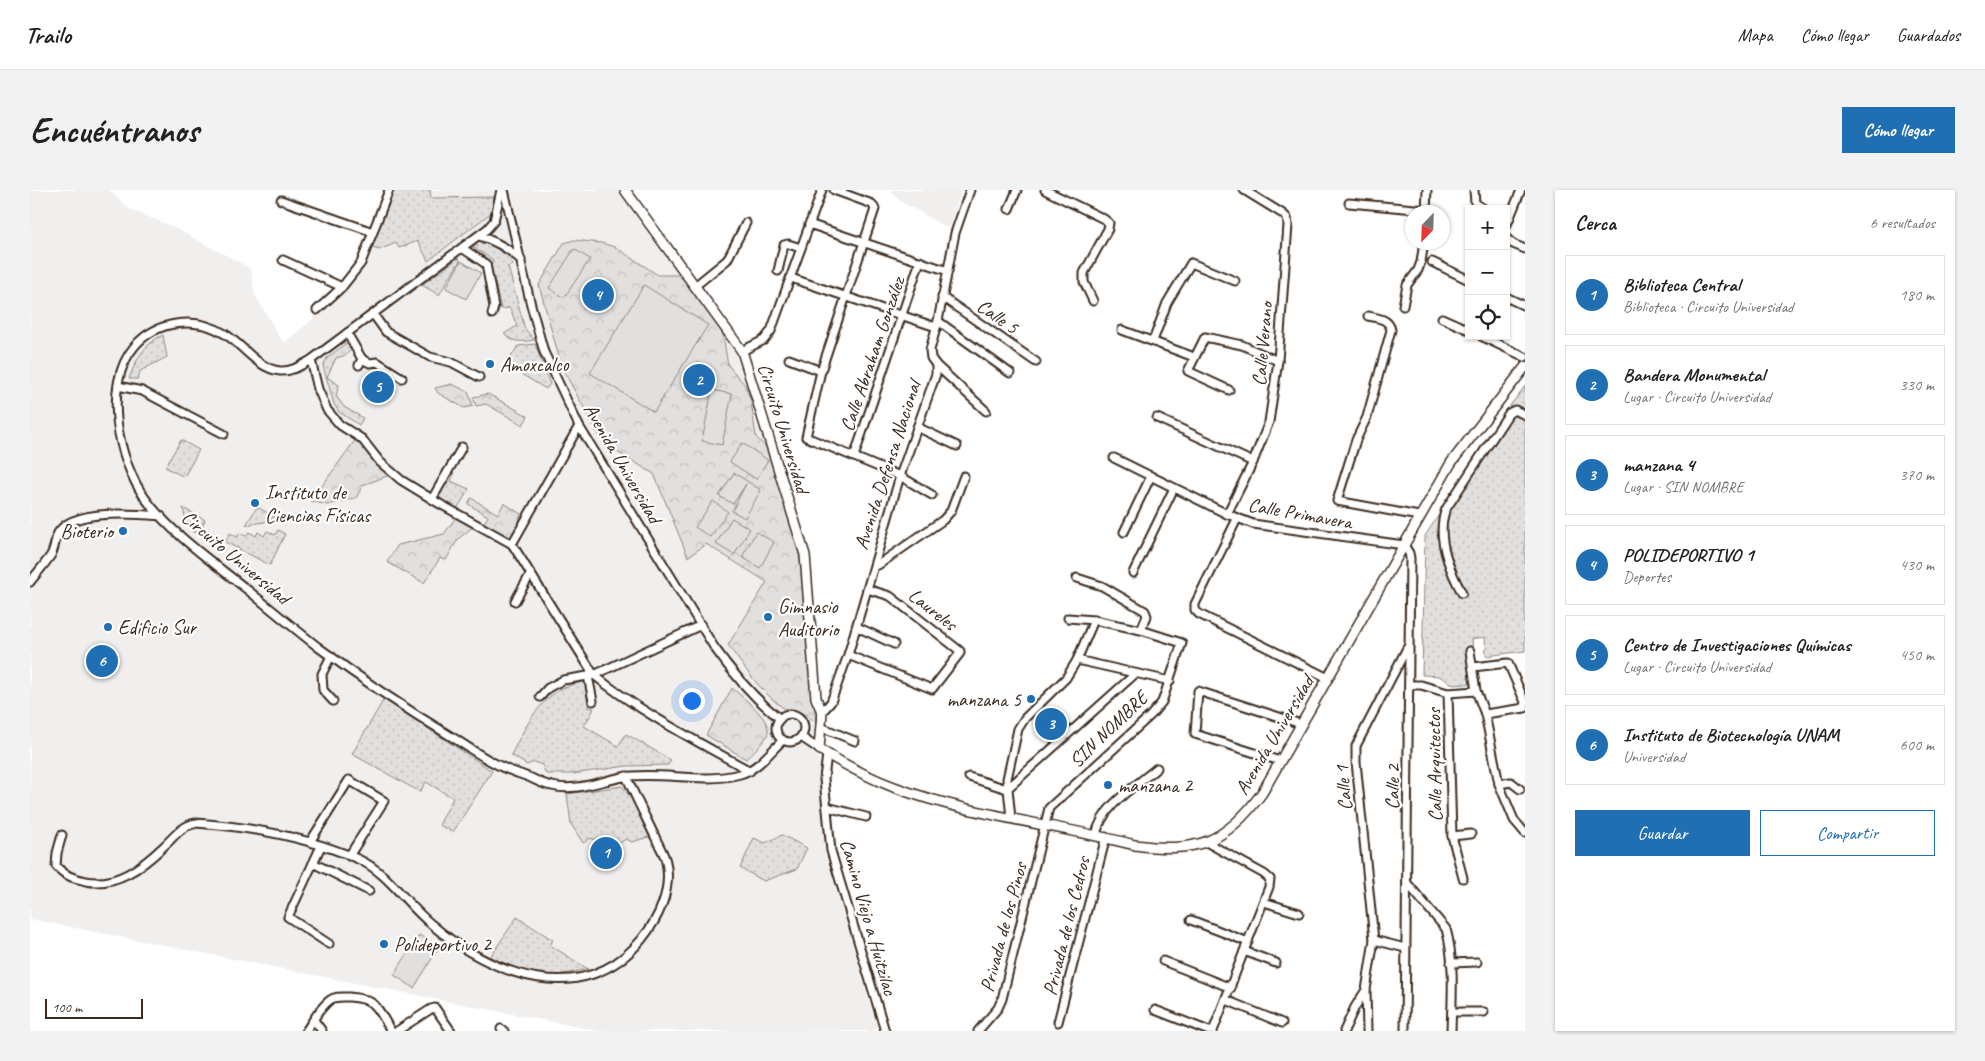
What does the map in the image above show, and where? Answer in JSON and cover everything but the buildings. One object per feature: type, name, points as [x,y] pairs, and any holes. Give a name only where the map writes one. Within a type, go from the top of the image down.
[{"type":"street","points":[[317,310],[342,287],[360,263],[389,190]]},
{"type":"street","name":"Circuito Universidad","points":[[502,190],[494,222],[479,236],[298,368],[282,371],[268,368],[226,334],[207,326],[188,323],[168,324],[134,347],[124,364],[118,386],[116,426],[122,450],[136,484],[145,498],[161,516],[198,550],[331,656],[398,704],[500,766],[552,786],[572,787],[626,776],[718,777],[739,775],[750,771]]},
{"type":"street","name":"Avenida Universidad","points":[[502,190],[522,261],[531,305],[544,352],[578,426],[700,625],[736,677],[767,709],[780,719]]},
{"type":"street","name":"Circuito Universidad","points":[[625,190],[742,351],[805,555],[816,698],[822,712]]},
{"type":"street","points":[[742,351],[768,336],[822,190]]},
{"type":"street","points":[[834,190],[872,204],[874,207],[864,243],[821,370],[806,437],[900,476],[932,495]]},
{"type":"street","name":"Avenida Defensa Nacional","points":[[822,712],[831,702],[848,654],[900,476],[936,374],[936,365],[930,354],[955,233],[970,190]]},
{"type":"street","points":[[1009,209],[1018,190]]},
{"type":"street","points":[[1046,190],[1109,223],[1108,229],[1084,273],[1084,282],[1093,301]]},
{"type":"street","name":"Calle Verano","points":[[1227,514],[1253,462],[1269,422],[1278,361],[1288,225],[1287,218],[1244,190]]},
{"type":"street","points":[[1426,205],[1427,190]]},
{"type":"street","points":[[1474,190],[1475,203],[1478,205]]},
{"type":"street","points":[[1510,215],[1521,190]]},
{"type":"street","points":[[281,200],[373,232]]},
{"type":"street","points":[[1349,203],[1405,209]]},
{"type":"street","points":[[695,286],[727,260],[746,223]]},
{"type":"street","points":[[809,224],[948,271]]},
{"type":"street","points":[[479,236],[494,240],[505,246],[522,261]]},
{"type":"street","points":[[1510,241],[1525,249]]},
{"type":"street","points":[[778,271],[784,246],[788,244],[801,248]]},
{"type":"street","points":[[462,248],[486,264],[494,307],[492,314]]},
{"type":"street","points":[[1403,306],[1407,285],[1418,270],[1423,250]]},
{"type":"street","points":[[283,260],[342,287]]},
{"type":"street","name":"Calle Abraham González","points":[[854,457],[920,261]]},
{"type":"street","points":[[1432,262],[1465,278]]},
{"type":"street","points":[[1153,341],[1167,303],[1192,263],[1235,281]]},
{"type":"street","points":[[791,278],[903,316],[937,324],[1010,373]]},
{"type":"street","name":"Calle 5","points":[[942,297],[1036,362]]},
{"type":"street","points":[[1510,299],[1525,306]]},
{"type":"street","points":[[373,314],[386,332],[430,357],[452,362],[479,377]]},
{"type":"street","points":[[1368,316],[1386,321],[1392,330],[1367,417],[1356,440],[1337,501],[1419,516]]},
{"type":"street","points":[[1442,318],[1465,328]]},
{"type":"street","points":[[1122,330],[1194,357]]},
{"type":"street","points":[[347,333],[360,362],[377,362],[402,378]]},
{"type":"street","points":[[1229,390],[1188,371],[1205,337],[1242,345],[1278,361]]},
{"type":"street","points":[[1490,340],[1525,357]]},
{"type":"street","points":[[789,359],[821,370]]},
{"type":"street","points":[[311,360],[318,389],[333,419],[362,439],[380,462],[401,480],[512,544],[591,675],[612,690],[750,771],[783,740]]},
{"type":"street","points":[[936,365],[986,412]]},
{"type":"street","name":"Avenida Universidad","points":[[823,752],[854,770],[895,787],[950,804],[1106,837],[1135,845],[1160,848],[1187,848],[1206,842],[1231,828],[1246,815],[1262,793],[1451,462],[1525,367]]},
{"type":"street","points":[[118,386],[142,391],[224,434]]},
{"type":"street","points":[[1462,593],[1452,574],[1441,532],[1442,519],[1446,509],[1509,413],[1515,410],[1525,415]]},
{"type":"street","points":[[1156,418],[1253,462]]},
{"type":"street","points":[[512,544],[578,426]]},
{"type":"street","points":[[917,427],[957,446]]},
{"type":"street","points":[[432,499],[462,447]]},
{"type":"street","name":"Calle Primavera","points":[[1114,458],[1237,519],[1253,524],[1404,545]]},
{"type":"street","points":[[878,564],[943,520],[951,511],[964,476]]},
{"type":"street","points":[[1124,532],[1151,476]]},
{"type":"street","points":[[1133,573],[1174,488]]},
{"type":"street","points":[[30,582],[51,554],[58,533],[65,524],[86,517],[117,513],[161,516]]},
{"type":"street","points":[[1237,519],[1195,604],[1195,610],[1199,614],[1328,678]]},
{"type":"street","name":"Calle 2","points":[[1404,545],[1410,558],[1405,1031]]},
{"type":"street","points":[[515,601],[530,575]]},
{"type":"street","points":[[1077,578],[1102,586],[1144,611],[1147,616],[1141,630]]},
{"type":"street","name":"Laureles","points":[[848,654],[932,689],[960,654],[960,651],[929,625],[890,596],[868,589]]},
{"type":"street","points":[[1068,618],[1094,620],[1141,630],[1182,642],[1170,681]]},
{"type":"street","points":[[1011,818],[1007,779],[1018,729],[1025,718],[1066,678],[1077,660],[1094,620]]},
{"type":"street","points":[[540,697],[548,688],[563,680],[591,675],[700,625]]},
{"type":"street","points":[[857,627],[894,644]]},
{"type":"street","name":"Calle 1","points":[[1367,1031],[1366,990],[1374,940],[1356,751],[1361,734],[1408,646]]},
{"type":"street","points":[[1470,651],[1476,692],[1485,714],[1499,784],[1515,823],[1525,833]]},
{"type":"street","points":[[331,656],[322,674],[323,690],[333,701]]},
{"type":"street","name":"SIN NOMBRE","points":[[1047,824],[1049,808],[1151,715],[1162,702],[1170,681],[1077,660]]},
{"type":"street","points":[[1473,667],[1508,662],[1524,702],[1525,708],[1485,714]]},
{"type":"street","name":"SIN NOMBRE","points":[[1007,790],[1135,674]]},
{"type":"street","points":[[591,675],[593,701]]},
{"type":"street","points":[[1409,685],[1421,685],[1448,693],[1476,692]]},
{"type":"street","points":[[1280,761],[1195,734],[1198,691],[1301,724]]},
{"type":"street","name":"Calle Arquitectos","points":[[1448,693],[1452,836],[1464,878]]},
{"type":"street","points":[[822,712],[823,752]]},
{"type":"street","points":[[788,715],[798,716],[804,724],[801,738],[792,742],[783,740],[777,732],[777,723],[780,719],[788,715]]},
{"type":"street","points":[[822,727],[855,741]]},
{"type":"street","points":[[801,738],[823,752]]},
{"type":"street","name":"Camino Viejo a Huitzilac","points":[[823,752],[829,837],[834,865],[884,1030]]},
{"type":"street","points":[[1096,835],[1098,824],[1106,812],[1157,768]]},
{"type":"street","points":[[62,835],[56,853],[56,866],[64,875],[96,883],[109,881],[135,871],[163,848],[186,825],[196,823],[264,831],[310,842],[373,867],[431,924],[463,948],[499,968],[538,978],[560,980],[583,977],[605,970],[623,959],[652,927],[662,908],[667,886],[666,862],[626,776]]},
{"type":"street","points":[[970,777],[1007,790]]},
{"type":"street","points":[[310,842],[349,780],[384,801],[349,856]]},
{"type":"street","points":[[1499,784],[1511,782],[1520,789]]},
{"type":"street","points":[[827,807],[866,817]]},
{"type":"street","name":"Privada de los Pinos","points":[[978,1031],[998,1008],[1002,999],[1047,824]]},
{"type":"street","points":[[1452,836],[1471,834]]},
{"type":"street","name":"Privada de los Cedros","points":[[1058,1022],[1106,837]]},
{"type":"street","points":[[1206,842],[1264,874],[1270,880],[1270,887],[1213,1031]]},
{"type":"street","points":[[321,846],[288,917],[329,944]]},
{"type":"street","points":[[313,863],[369,891]]},
{"type":"street","points":[[1407,883],[1446,929],[1449,938],[1452,1031]]},
{"type":"street","points":[[1264,902],[1299,913]]},
{"type":"street","points":[[1190,920],[1248,942]]},
{"type":"street","points":[[1374,940],[1406,948]]},
{"type":"street","points":[[1244,951],[1276,963]]},
{"type":"street","points":[[1163,961],[1231,988]]},
{"type":"street","points":[[1451,963],[1477,962]]},
{"type":"street","name":"Calle 1","points":[[1344,1031],[1355,1007],[1366,990]]},
{"type":"street","points":[[306,1031],[332,998],[360,998],[369,1000],[375,1005],[391,1031]]},
{"type":"street","points":[[1226,1000],[1282,1023]]},
{"type":"street","points":[[397,1031],[435,1008],[451,1031]]},
{"type":"street","points":[[1155,1010],[1209,1031]]},
{"type":"street","points":[[1452,1012],[1484,1012]]},
{"type":"street","points":[[314,1020],[322,1031]]},
{"type":"shaded area","points":[[30,190],[109,190],[129,209],[171,226],[251,269],[254,292],[279,337],[285,342],[305,326],[365,268],[396,190],[621,190],[739,350],[801,549],[816,710],[825,853],[877,1026],[873,1031],[599,1031],[30,919]]},
{"type":"shaded area","points":[[890,190],[962,190],[949,229],[900,201]]},
{"type":"green space","points":[[393,190],[430,190],[431,198],[494,197],[492,212],[428,261],[418,241],[399,248],[396,243],[379,250],[369,247]]},
{"type":"green space","points":[[574,240],[601,243],[615,247],[658,275],[677,275],[688,282],[722,329],[728,365],[745,385],[751,401],[756,437],[771,452],[798,548],[806,597],[816,723],[802,713],[787,710],[767,694],[728,645],[767,582],[706,544],[688,557],[654,474],[604,444],[562,368],[539,285],[564,243]]},
{"type":"green space","points":[[487,242],[509,256],[513,265],[508,267],[525,329],[534,340],[514,340],[504,334],[517,326],[510,308],[501,309],[491,266],[493,260],[472,247]]},
{"type":"green space","points":[[574,249],[590,259],[564,298],[549,288]]},
{"type":"green space","points":[[458,258],[460,261],[439,295],[422,285]]},
{"type":"green space","points":[[461,261],[481,273],[466,299],[446,288]]},
{"type":"green space","points":[[644,285],[708,325],[654,412],[590,373]]},
{"type":"green space","points":[[163,335],[167,357],[140,371],[138,379],[129,379],[142,353],[151,343]]},
{"type":"green space","points":[[349,341],[353,348],[346,355],[336,358],[327,377],[339,385],[336,396],[344,407],[363,418],[359,425],[339,412],[334,404],[323,366],[327,358]]},
{"type":"green space","points":[[535,344],[550,384],[546,389],[506,365],[518,346]]},
{"type":"green space","points":[[452,384],[468,392],[473,406],[464,408],[438,393],[435,388]]},
{"type":"green space","points":[[1525,386],[1525,651],[1486,656],[1485,637],[1472,639],[1476,683],[1454,685],[1439,676],[1422,675],[1425,536],[1509,407]]},
{"type":"green space","points":[[712,390],[732,394],[722,445],[702,441]]},
{"type":"green space","points":[[488,394],[528,416],[523,425],[486,404],[476,406],[473,397]]},
{"type":"green space","points":[[356,439],[390,475],[363,485],[356,498],[327,505],[311,501]]},
{"type":"green space","points":[[181,440],[199,450],[184,477],[165,467]]},
{"type":"green space","points":[[742,443],[768,460],[756,479],[730,462]]},
{"type":"green space","points":[[451,472],[454,474],[451,481],[469,489],[457,509],[436,497]]},
{"type":"green space","points":[[734,473],[761,490],[745,518],[732,511],[746,484],[733,504],[719,496]]},
{"type":"green space","points":[[471,498],[498,514],[504,503],[521,514],[519,519],[523,521],[511,541],[483,525],[488,516],[468,504]]},
{"type":"green space","points":[[713,501],[728,512],[710,537],[695,527]]},
{"type":"green space","points":[[257,507],[275,517],[264,522],[246,525]]},
{"type":"green space","points":[[183,508],[205,520],[201,529],[194,533],[187,525]]},
{"type":"green space","points":[[457,516],[474,526],[458,539],[446,560],[440,558],[424,583],[387,562],[398,545],[444,534]]},
{"type":"green space","points":[[732,518],[750,529],[734,555],[716,544]]},
{"type":"green space","points":[[278,530],[285,534],[270,565],[225,542],[230,533],[237,537],[240,533],[246,536],[249,532],[256,536],[258,532],[264,536],[267,531],[275,535]]},
{"type":"green space","points":[[756,532],[774,542],[760,568],[742,557]]},
{"type":"green space","points":[[585,681],[588,706],[594,709],[584,726],[618,746],[626,734],[671,760],[668,765],[626,766],[573,774],[546,774],[542,765],[534,762],[527,765],[511,755],[535,712],[548,698],[563,688]]},
{"type":"green space","points":[[732,688],[750,703],[762,717],[768,730],[765,739],[746,759],[706,735]]},
{"type":"green space","points":[[384,699],[492,771],[453,832],[439,825],[453,798],[426,782],[420,792],[352,754]]},
{"type":"green space","points":[[622,786],[642,813],[652,836],[632,842],[626,839],[613,847],[591,838],[583,843],[571,824],[567,794]]},
{"type":"green space","points":[[782,835],[807,848],[797,869],[764,881],[740,868],[754,838],[765,843]]},
{"type":"green space","points":[[517,917],[553,940],[550,945],[588,969],[559,975],[532,974],[490,957]]},
{"type":"green space","points":[[419,935],[439,947],[414,988],[394,975]]},
{"type":"place","name":"POLIDEPORTIVO 1","points":[[598,295]]},
{"type":"place","name":"Amoxcalco","points":[[490,364]]},
{"type":"place","name":"Bandera Monumental","points":[[699,380]]},
{"type":"place","name":"Centro de Investigaciones Químicas","points":[[378,387]]},
{"type":"place","name":"Instituto de Ciencias Físicas","points":[[255,503]]},
{"type":"place","name":"Bioterio","points":[[123,531]]},
{"type":"place","name":"Gimnasio Auditorio","points":[[768,617]]},
{"type":"place","name":"Edificio Sur","points":[[108,627]]},
{"type":"place","name":"Instituto de Biotecnología UNAM","points":[[102,661]]},
{"type":"place","name":"manzana 5","points":[[1031,699]]},
{"type":"place","name":"manzana 4","points":[[1051,724]]},
{"type":"place","name":"manzana 2","points":[[1108,785]]},
{"type":"place","name":"Biblioteca Central","points":[[606,853]]},
{"type":"place","name":"Polideportivo 2","points":[[384,944]]}]
